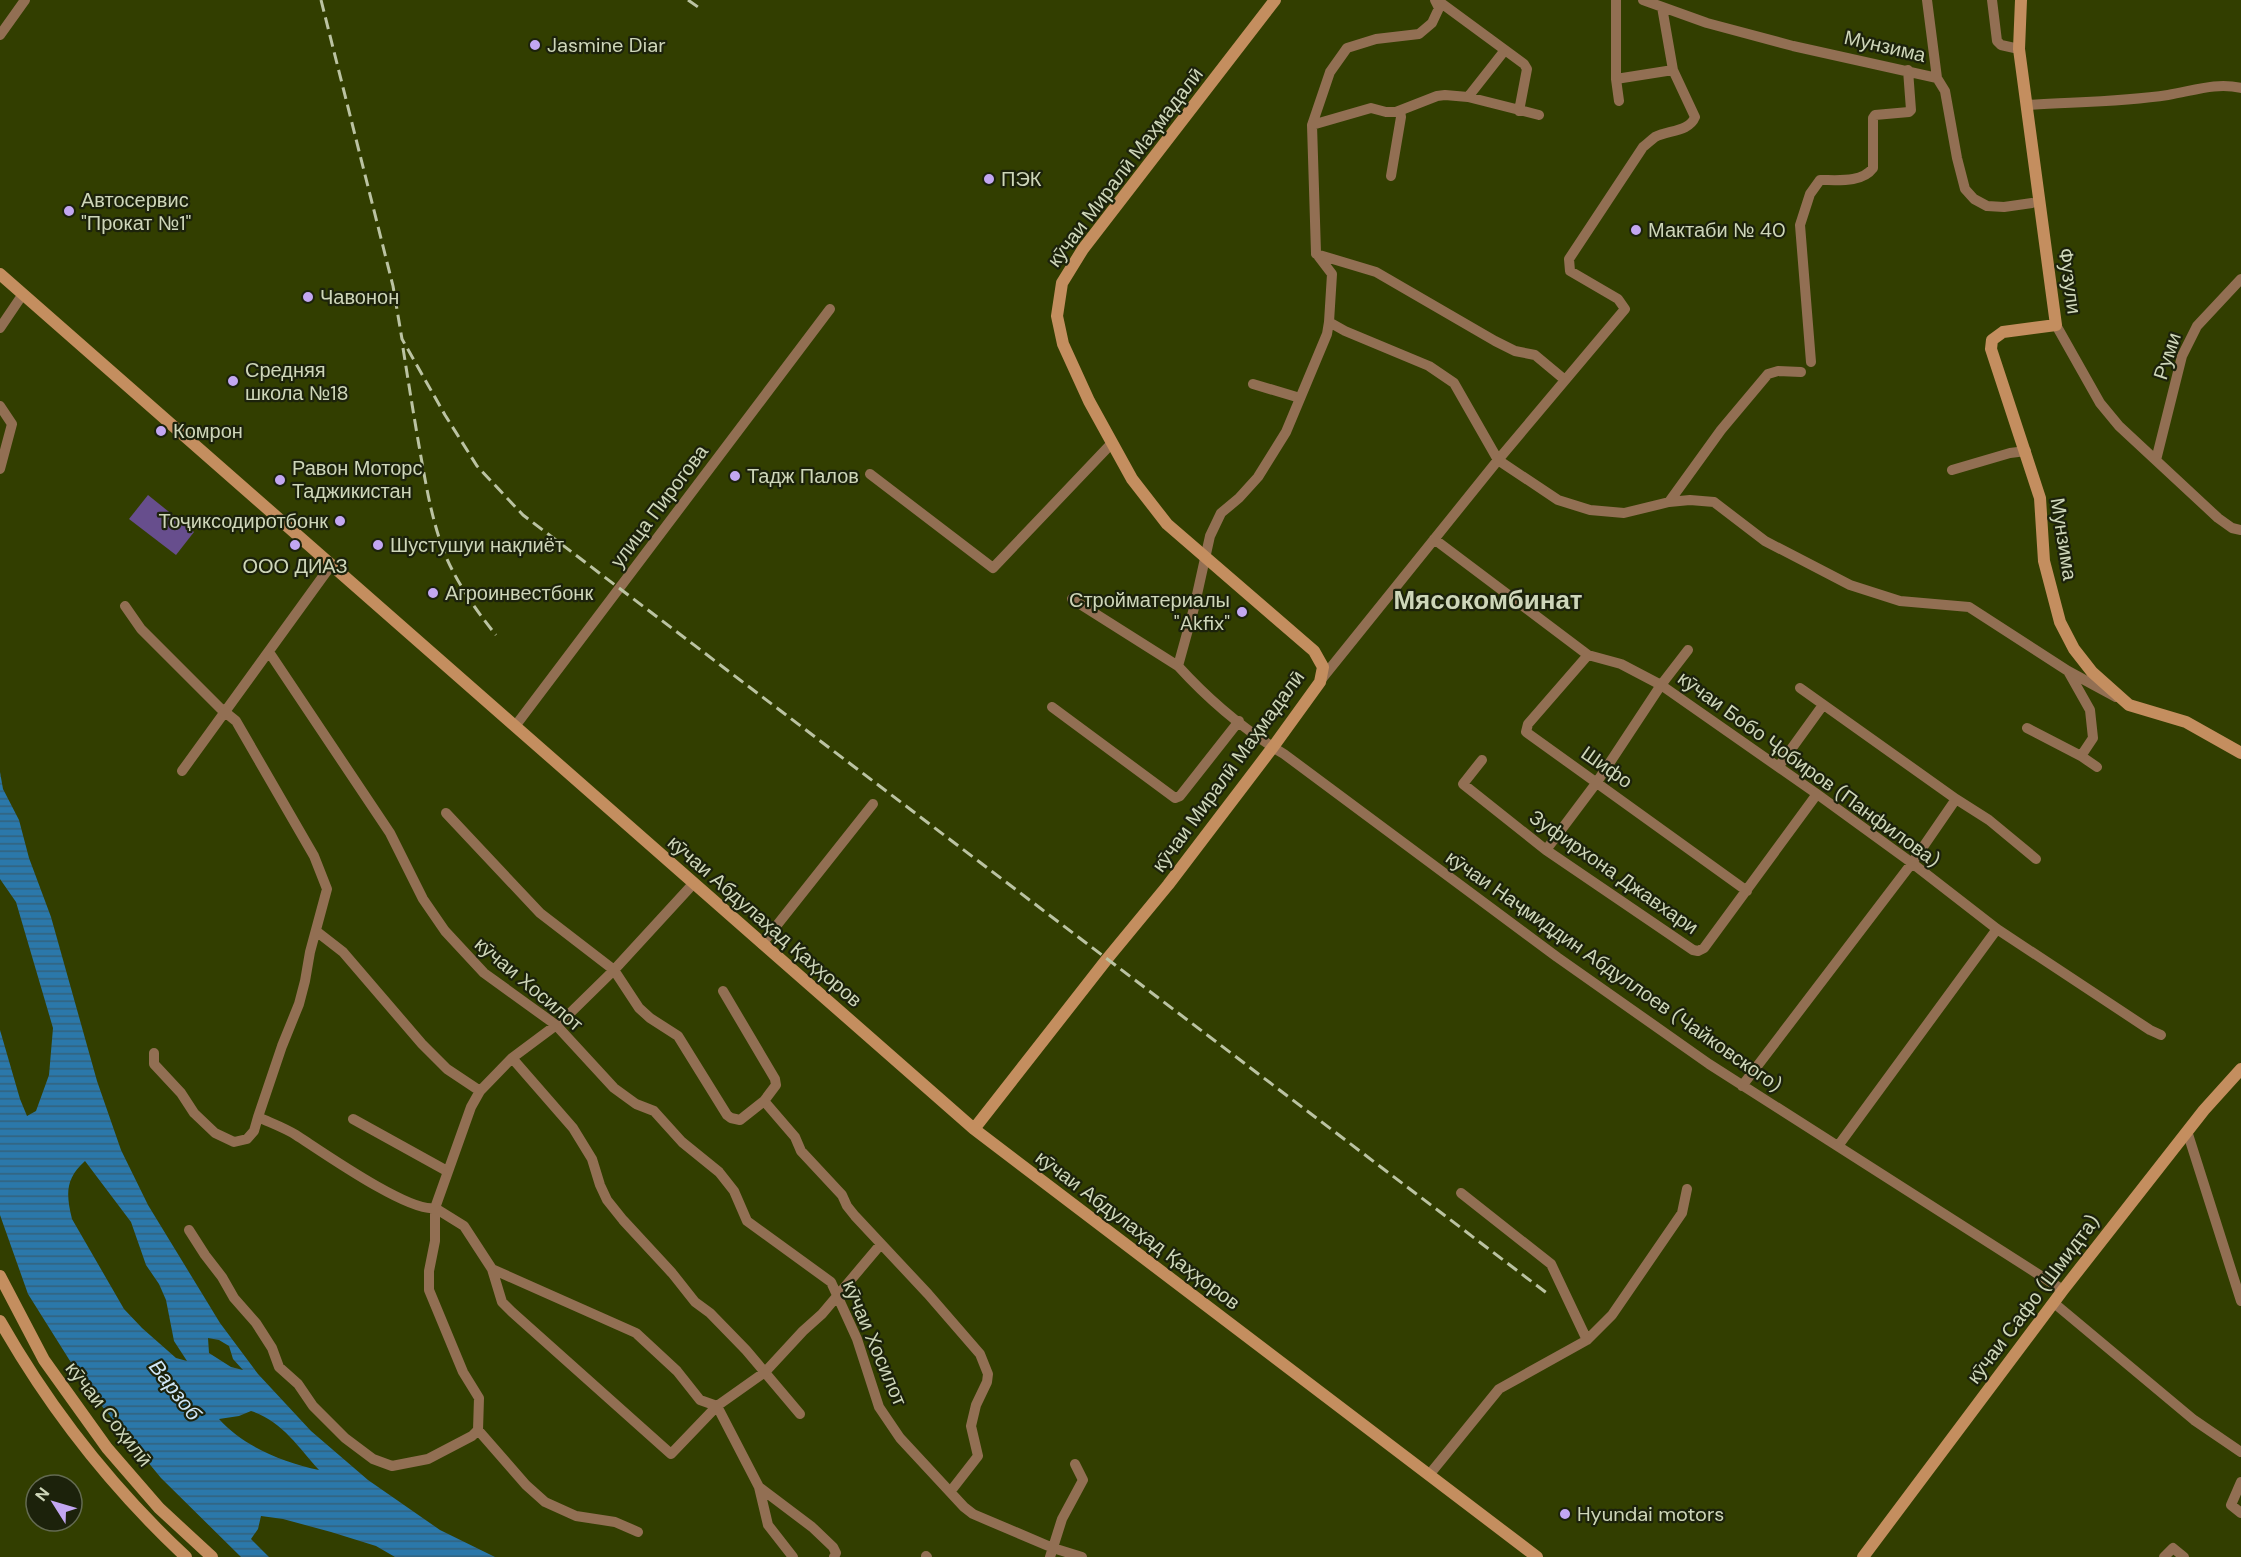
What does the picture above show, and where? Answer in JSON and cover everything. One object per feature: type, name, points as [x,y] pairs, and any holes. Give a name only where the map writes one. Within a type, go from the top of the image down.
[{"type":"street","points":[[0,34],[25,0]]},
{"type":"street","name":"кӯчаи Миралӣ Маҳмадалӣ","points":[[974,1129],[1168,885],[1320,682],[1323,667],[1314,651],[1167,524],[1132,479],[1089,401],[1064,344],[1056,316],[1062,283],[1083,249],[1275,0]]},
{"type":"street","points":[[1436,0],[1524,64],[1527,69],[1519,111]]},
{"type":"street","points":[[1178,666],[1210,536],[1221,513],[1239,498],[1258,477],[1286,432],[1327,334],[1332,274],[1316,254],[1312,125],[1330,72],[1347,48],[1376,39],[1419,34],[1432,23],[1438,8],[1436,0]]},
{"type":"street","points":[[1616,0],[1616,79],[1619,101]]},
{"type":"street","name":"Мунзима","points":[[1643,0],[1707,23],[1793,46],[1937,78],[1945,92],[1965,189],[1974,199],[1987,206],[2004,207],[2032,203]]},
{"type":"street","points":[[1927,0],[1937,78]]},
{"type":"street","points":[[1992,0],[1997,41],[2001,45],[2019,49]]},
{"type":"street","name":"Фузули","points":[[2021,0],[2019,49],[2056,325],[2100,403],[2119,426],[2218,518],[2232,528],[2241,530]]},
{"type":"street","points":[[1320,682],[1498,460],[1625,309],[1618,299],[1570,271],[1569,259],[1643,147],[1655,137],[1688,126],[1694,121],[1695,117],[1673,70],[1662,7]]},
{"type":"street","points":[[1468,98],[1505,50]]},
{"type":"street","points":[[1616,79],[1673,70]]},
{"type":"street","points":[[1811,362],[1800,225],[1810,194],[1820,180],[1849,179],[1868,174],[1873,168],[1873,118],[1875,115],[1911,110],[1908,70]]},
{"type":"street","points":[[2028,105],[2168,95],[2228,85],[2241,88]]},
{"type":"street","points":[[1312,125],[1371,108],[1386,112],[1400,111],[1437,96],[1468,98],[1539,115]]},
{"type":"street","points":[[1391,176],[1401,117],[1400,111]]},
{"type":"street","points":[[1316,254],[1376,272],[1495,341],[1515,351],[1535,355],[1565,380]]},
{"type":"street","name":"кӯчаи Абдулаҳад Қаҳҳоров","points":[[0,274],[974,1129],[1537,1557]]},
{"type":"street","name":"Руми","points":[[2156,460],[2182,356],[2197,326],[2241,279]]},
{"type":"street","points":[[0,328],[23,294]]},
{"type":"street","name":"улица Пирогова","points":[[516,725],[830,309]]},
{"type":"street","points":[[1329,322],[1429,366],[1454,383],[1498,460],[1558,500],[1590,510],[1624,513],[1669,502],[1690,500],[1714,502],[1765,541],[1850,585],[1900,602],[1969,607],[2068,671],[2129,705]]},
{"type":"street","name":"Мунзима","points":[[2056,325],[2003,332],[1992,340],[1991,349],[2040,498],[2044,561],[2060,622],[2074,649],[2092,672],[2129,705],[2186,722],[2241,753]]},
{"type":"street","points":[[1669,502],[1721,430],[1768,374],[1778,371],[1801,372]]},
{"type":"street","points":[[1252,384],[1300,398]]},
{"type":"street","points":[[0,406],[12,424],[0,469]]},
{"type":"street","points":[[870,474],[993,568],[1112,443]]},
{"type":"street","points":[[1952,470],[2010,453],[2025,452]]},
{"type":"street","name":"кӯчаи Бобо Ҷобиров (Панфилова)","points":[[1434,539],[1588,655],[1621,664],[1661,685],[1779,766],[1912,863],[1997,929],[2161,1035]]},
{"type":"street","points":[[182,771],[332,564]]},
{"type":"street","name":"кӯчаи Наҷмиддин Абдуллоев (Чайковского)","points":[[1072,599],[1178,666],[1194,684],[1273,747],[1557,957],[1742,1086],[2063,1290]]},
{"type":"street","points":[[125,606],[141,630],[236,721],[314,856],[327,889],[299,1004],[282,1046],[254,1131],[247,1139],[234,1142],[215,1133],[194,1113],[181,1093],[154,1064],[154,1053]]},
{"type":"street","points":[[1546,850],[1597,782],[1661,685],[1688,650]]},
{"type":"street","name":"кӯчаи Хосилот","points":[[269,652],[390,833],[423,899],[445,932],[484,973],[556,1025],[615,1088],[636,1104],[654,1111],[682,1142],[719,1172],[734,1191],[747,1221],[828,1279],[834,1286],[857,1339],[879,1407],[900,1438],[950,1492],[973,1514],[1051,1552],[1082,1557]]},
{"type":"street","name":"Шифо","points":[[1588,655],[1526,728],[1530,735],[1747,891]]},
{"type":"street","points":[[2068,671],[2090,710],[2092,738],[2081,756]]},
{"type":"street","points":[[1800,687],[1956,799],[1989,820],[2036,859]]},
{"type":"street","points":[[1779,766],[1823,705]]},
{"type":"street","points":[[1052,707],[1175,798],[1180,796],[1239,721]]},
{"type":"street","points":[[2027,728],[2081,756],[2097,767]]},
{"type":"street","name":"Зуфирхона Джавхари","points":[[1482,760],[1463,784],[1546,850],[1693,950],[1704,948],[1817,794]]},
{"type":"street","points":[[1742,1086],[1912,863],[1956,799]]},
{"type":"street","points":[[762,944],[873,804]]},
{"type":"street","points":[[446,813],[540,913],[614,970],[639,1008],[678,1036],[727,1115],[740,1120],[764,1101],[776,1085],[775,1079],[723,992]]},
{"type":"street","points":[[638,1532],[615,1522],[576,1516],[545,1502],[526,1485],[478,1430],[478,1398],[463,1372],[429,1290],[429,1271],[435,1241],[435,1208],[471,1107],[480,1091],[512,1058],[556,1025],[614,970],[693,884]]},
{"type":"street","points":[[1838,1146],[1997,929]]},
{"type":"street","points":[[316,931],[343,952],[422,1044],[447,1069],[480,1091]]},
{"type":"street","points":[[512,1058],[573,1128],[592,1159],[607,1200],[622,1220],[672,1273],[695,1302],[710,1313],[765,1372],[800,1414]]},
{"type":"street","name":"кӯчаи Сафо (Шмидта)","points":[[1863,1557],[2063,1290],[2187,1131],[2241,1069]]},
{"type":"street","points":[[764,1101],[795,1137],[801,1151],[842,1195],[855,1216],[980,1354],[988,1374],[971,1426],[978,1455],[950,1492]]},
{"type":"street","points":[[258,1117],[295,1134],[314,1148],[387,1191],[410,1202],[430,1209],[435,1208],[464,1226],[492,1269],[502,1302],[671,1454],[717,1406],[765,1372],[837,1297],[881,1244]]},
{"type":"street","points":[[353,1119],[447,1171]]},
{"type":"street","points":[[2187,1131],[2241,1301]]},
{"type":"street","points":[[1429,1475],[1499,1389],[1587,1340],[1612,1315],[1682,1213],[1687,1190]]},
{"type":"street","points":[[1461,1193],[1551,1264],[1587,1340]]},
{"type":"street","points":[[189,1230],[234,1298],[261,1331],[272,1348],[279,1367],[298,1384],[314,1406],[345,1438],[373,1459],[392,1466],[428,1459],[472,1436],[478,1430]]},
{"type":"street","points":[[492,1269],[636,1333],[677,1371],[700,1400],[717,1406],[759,1487],[768,1525],[793,1557]]},
{"type":"street","name":"кӯчаи Соҳилӣ","points":[[0,1276],[44,1360],[107,1448],[159,1508],[212,1557]]},
{"type":"street","points":[[2054,1303],[2194,1420],[2241,1452]]},
{"type":"street","name":"кӯчаи Соҳилӣ","points":[[0,1321],[27,1368],[89,1454],[147,1520],[186,1557]]},
{"type":"street","points":[[1051,1552],[1062,1519],[1083,1480],[1075,1464]]},
{"type":"street","points":[[2241,1482],[2231,1505],[2241,1513]]},
{"type":"street","points":[[759,1487],[812,1527],[833,1547],[836,1553],[834,1557]]},
{"type":"street","points":[[2164,1557],[2173,1548],[2184,1557]]},
{"type":"shaded area","points":[[148,495],[194,532],[176,555],[129,519]]},
{"type":"water","name":"Варзоб","points":[[0,772],[3,789],[19,820],[29,858],[51,917],[97,1081],[121,1150],[148,1205],[220,1323],[258,1374],[311,1431],[368,1480],[440,1530],[495,1557],[395,1557],[376,1546],[331,1532],[283,1519],[261,1516],[258,1529],[251,1539],[269,1557],[241,1557],[161,1478],[87,1388],[28,1294],[0,1215],[0,1030],[27,1116],[36,1111],[49,1075],[53,1028],[16,902],[0,879]],"holes":[[[85,1161],[131,1222],[146,1265],[159,1284],[166,1300],[174,1341],[187,1361],[176,1358],[124,1309],[72,1219],[69,1187],[74,1174]],[[208,1338],[219,1340],[229,1346],[233,1359],[243,1370],[231,1367],[209,1353]],[[251,1411],[272,1421],[289,1436],[319,1470],[292,1463],[265,1452],[240,1438],[219,1419],[239,1416]]]},
{"type":"railway","points":[[321,0],[393,286],[402,339],[477,466],[523,515],[1548,1294]]},
{"type":"railway","points":[[688,0],[698,7]]},
{"type":"railway","points":[[403,348],[427,489],[440,539],[447,559],[463,589],[496,635]]},
{"type":"place","name":"Jasmine Diar","points":[[535,45]]},
{"type":"place","name":"ПЭК","points":[[989,179]]},
{"type":"place","name":"Автосервис \"Прокат №1\"","points":[[69,211]]},
{"type":"place","name":"Мактаби № 40","points":[[1636,230]]},
{"type":"place","name":"Чавонон","points":[[308,297]]},
{"type":"place","name":"Средняя школа №18","points":[[233,381]]},
{"type":"place","name":"Комрон","points":[[161,431]]},
{"type":"place","name":"Тадж Палов","points":[[735,476]]},
{"type":"place","name":"Равон Моторс Таджикистан","points":[[280,480]]},
{"type":"place","name":"Тоҷиксодиротбонк","points":[[340,521]]},
{"type":"place","name":"ООО ДИАЗ","points":[[295,545]]},
{"type":"place","name":"Шустушуи нақлиёт","points":[[378,545]]},
{"type":"place","name":"Агроинвестбонк","points":[[433,593]]},
{"type":"place","name":"Стройматериалы \"Akfix\"","points":[[1242,612]]},
{"type":"place","name":"Hyundai motors","points":[[1565,1514]]},
{"type":"district","name":"Мясокомбинат","points":[[1488,600]]}]
